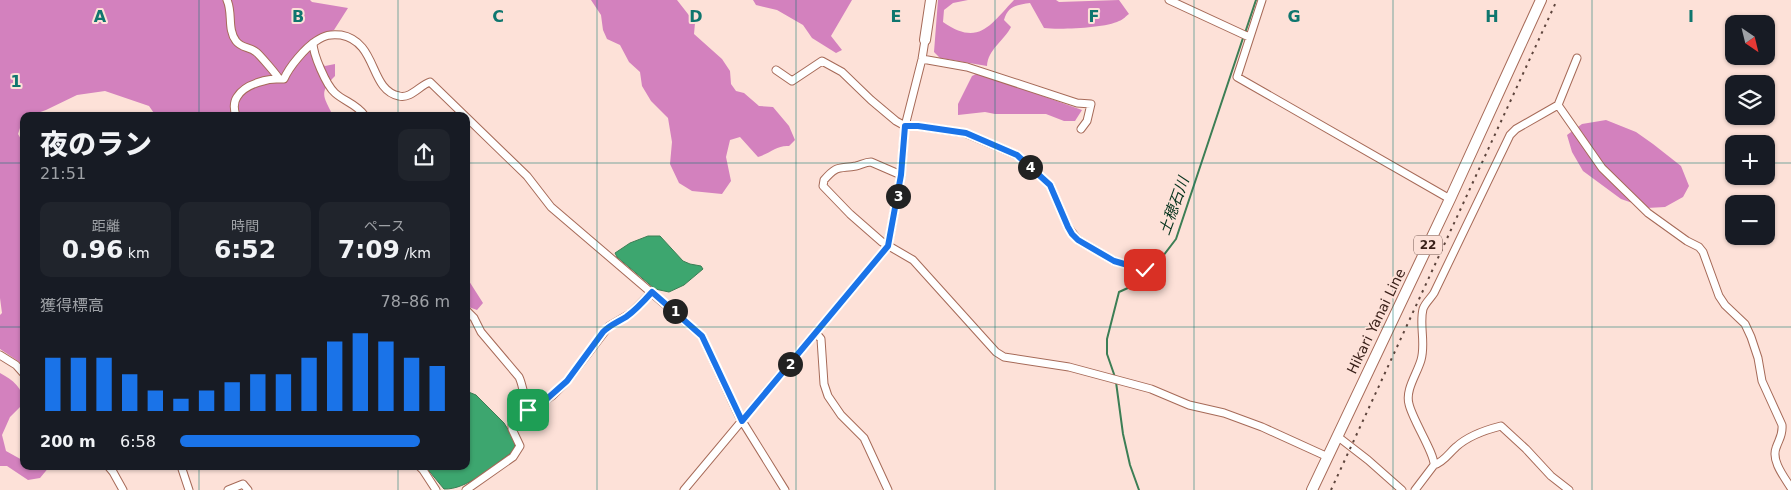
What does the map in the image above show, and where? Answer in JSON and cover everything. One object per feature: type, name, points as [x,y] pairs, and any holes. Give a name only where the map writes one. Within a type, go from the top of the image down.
[{"type":"main road","points":[[925,40],[931,0]]},
{"type":"main road","name":"Hikari Yanai Line","points":[[1312,490],[1450,200],[1541,0]]},
{"type":"street","points":[[227,0],[230,7],[231,30],[236,41],[242,47],[257,52],[279,79]]},
{"type":"street","points":[[1169,0],[1246,36]]},
{"type":"street","points":[[1262,0],[1246,36],[1238,77],[1450,200]]},
{"type":"street","points":[[235,112],[234,106],[237,96],[251,85],[269,79],[284,79],[302,53],[313,43],[331,34],[347,36],[353,39],[369,56],[374,65],[376,76],[383,88],[399,96],[406,96],[430,82],[460,112]]},
{"type":"street","points":[[684,490],[888,246],[901,175],[905,126],[925,40]]},
{"type":"street","points":[[313,43],[316,60],[332,91],[357,106],[362,112]]},
{"type":"street","points":[[1434,465],[1435,460],[1422,437],[1408,401],[1410,387],[1422,358],[1424,344],[1423,310],[1434,293],[1510,134],[1516,128],[1558,105],[1577,58]]},
{"type":"street","points":[[922,59],[967,67],[1077,103],[1090,104],[1087,120],[1081,129]]},
{"type":"street","points":[[776,70],[792,81],[822,62],[831,65],[842,72],[896,121],[905,126],[966,133],[1017,155],[1050,185],[1068,227],[1078,240],[1114,261],[1141,269],[1152,276]]},
{"type":"street","points":[[1558,105],[1610,177],[1648,213],[1703,252],[1719,296],[1725,305],[1745,324],[1751,337],[1758,358],[1762,381],[1782,425],[1782,432],[1775,448],[1774,456],[1791,488]]},
{"type":"street","points":[[470,122],[533,183],[551,207],[702,336],[742,421],[785,490]]},
{"type":"street","points":[[901,175],[871,162],[866,162],[856,166],[842,166],[830,173],[824,180],[823,186],[850,214],[888,246],[913,260],[989,346],[1004,357],[1069,367],[1151,389],[1189,405],[1224,413],[1262,427],[1328,457]]},
{"type":"street","points":[[466,490],[513,457],[520,446],[512,425],[532,406],[540,405],[552,396],[567,381],[603,332],[609,326],[631,313],[652,292]]},
{"type":"street","points":[[470,314],[481,332],[519,377],[525,397],[532,406]]},
{"type":"street","points":[[816,333],[821,339],[824,384],[828,396],[841,414],[864,438],[888,490]]},
{"type":"street","points":[[0,355],[20,370]]},
{"type":"street","points":[[1415,490],[1434,465],[1441,462],[1464,441],[1480,432],[1500,426],[1526,449],[1551,476],[1569,490]]},
{"type":"street","points":[[1337,436],[1402,490]]},
{"type":"street","points":[[111,470],[122,490]]},
{"type":"street","points":[[183,470],[189,490]]},
{"type":"street","points":[[423,470],[437,489]]},
{"type":"street","points":[[228,490],[243,484],[248,490]]},
{"type":"shaded area","points":[[0,0],[310,0],[312,2],[348,8],[334,30],[312,39],[316,57],[325,66],[335,64],[335,76],[326,87],[324,95],[331,112],[153,112],[149,106],[105,91],[77,95],[40,112],[20,112],[18,134],[20,137],[20,362],[0,349],[0,315],[2,313],[0,298]]},
{"type":"shaded area","points":[[591,0],[677,0],[695,23],[694,34],[722,59],[730,71],[731,84],[736,91],[744,93],[759,106],[773,107],[789,126],[795,140],[789,146],[777,148],[758,157],[740,137],[730,140],[726,157],[731,181],[722,194],[692,191],[679,183],[670,164],[672,142],[668,118],[651,101],[642,86],[640,72],[629,62],[620,45],[607,39],[603,30],[601,15]]},
{"type":"shaded area","points":[[753,0],[852,0],[831,36],[842,50],[836,53],[812,38],[803,25],[777,10],[756,5]]},
{"type":"shaded area","points":[[938,0],[968,0],[953,3],[944,10],[943,22],[966,33],[975,33],[983,30],[998,18],[1014,0],[1056,0],[1059,2],[1119,0],[1129,14],[1120,20],[1104,25],[1071,29],[1051,29],[1044,28],[1030,3],[1017,6],[1010,9],[1006,15],[1004,20],[1011,27],[993,50],[987,66],[940,58],[934,52]]},
{"type":"shaded area","points":[[978,73],[1082,110],[1075,121],[1064,121],[1046,114],[995,114],[985,112],[958,115],[958,104],[972,76]]},
{"type":"shaded area","points":[[1606,120],[1636,132],[1681,166],[1689,186],[1683,197],[1665,207],[1647,208],[1621,199],[1583,171],[1572,152],[1567,135],[1582,124]]},
{"type":"shaded area","points":[[648,236],[660,236],[683,261],[701,266],[703,269],[684,285],[669,292],[655,289],[617,257],[615,253],[630,243]]},
{"type":"shaded area","points":[[470,283],[483,303],[477,310],[470,307]]},
{"type":"shaded area","points":[[0,373],[20,390],[20,407],[10,417],[2,435],[6,451],[20,459],[20,470],[47,470],[40,478],[28,480],[7,466],[0,466]]},
{"type":"shaded area","points":[[470,393],[476,395],[504,423],[514,439],[515,446],[512,452],[480,476],[462,485],[444,489],[428,470],[470,470]]},
{"type":"waterway","name":"土穂石川","points":[[1245,33],[1256,0]]},
{"type":"waterway","name":"土穂石川","points":[[1115,377],[1107,354],[1107,339],[1119,292],[1141,282],[1147,277],[1176,239],[1243,38]]},
{"type":"waterway","name":"土穂石川","points":[[1116,382],[1123,434],[1130,465],[1139,490]]},
{"type":"railway","points":[[1331,490],[1557,0]]},
{"type":"route","points":[[528,410],[532,406],[540,405],[552,396],[581,364],[603,332],[609,326],[631,313],[652,292],[695,328],[707,343],[742,421],[888,246],[903,162],[905,126],[966,133],[1017,155],[1050,185],[1068,227],[1078,240],[1114,261],[1145,270]]}]
